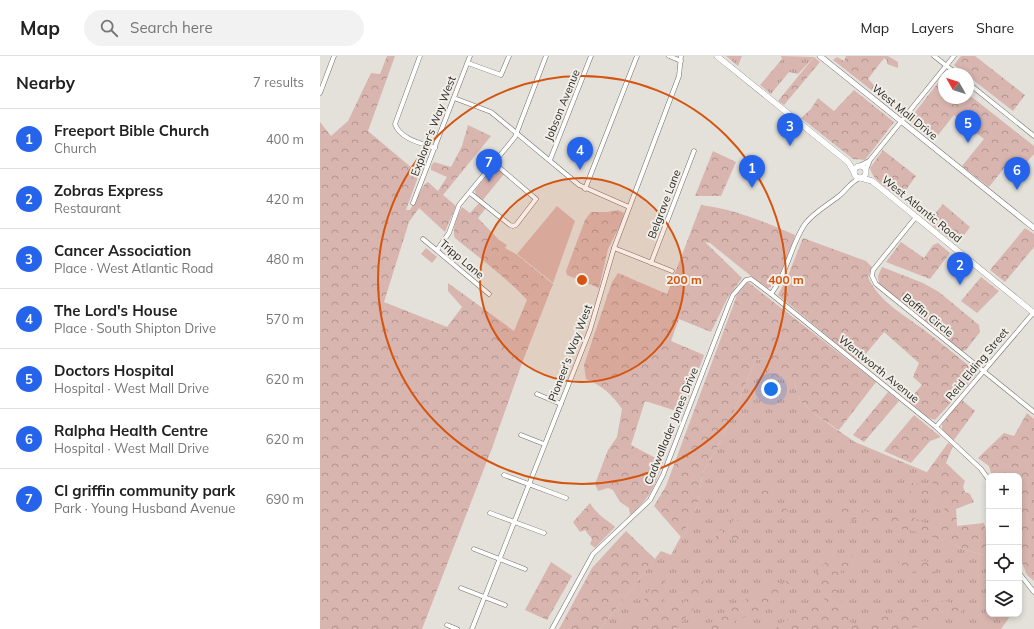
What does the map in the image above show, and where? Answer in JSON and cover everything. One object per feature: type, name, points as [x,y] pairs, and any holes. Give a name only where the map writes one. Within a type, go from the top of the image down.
[{"type":"main road","name":"West Atlantic Road","points":[[717,56],[848,162],[854,173],[860,178],[872,181]]},
{"type":"main road","name":"West Atlantic Road","points":[[848,162],[860,165],[866,170],[872,181],[1034,312]]},
{"type":"main road","points":[[854,173],[855,168],[860,165]]},
{"type":"main road","name":"West Atlantic Road","points":[[860,178],[865,176],[866,170]]},
{"type":"street","points":[[320,93],[334,56]]},
{"type":"street","points":[[420,56],[395,124],[397,130],[402,134],[435,148]]},
{"type":"street","name":"Explorer's Way West","points":[[413,203],[470,56]]},
{"type":"street","points":[[468,63],[501,75],[509,56]]},
{"type":"street","points":[[437,250],[449,233],[459,205],[515,137],[546,56]]},
{"type":"street","name":"Jobson Avenue","points":[[550,160],[591,56]]},
{"type":"street","points":[[585,189],[637,56]]},
{"type":"street","points":[[670,56],[682,58]]},
{"type":"street","name":"West Mall Drive","points":[[820,56],[1034,228]]},
{"type":"street","points":[[934,56],[949,68]]},
{"type":"street","points":[[866,170],[870,160],[954,56]]},
{"type":"street","name":"Pioneer's Way West","points":[[472,629],[590,330],[614,248],[663,123],[679,76],[682,58]]},
{"type":"street","points":[[974,88],[1034,136]]},
{"type":"street","points":[[454,98],[491,112],[585,189],[629,207]]},
{"type":"street","name":"Belgrave Lane","points":[[651,263],[694,151]]},
{"type":"street","points":[[860,165],[870,160]]},
{"type":"street","points":[[470,192],[510,225],[516,225],[536,199],[494,163]]},
{"type":"street","points":[[851,184],[854,173]]},
{"type":"street","points":[[771,294],[787,268],[805,224],[810,218],[841,195],[851,184],[860,178]]},
{"type":"street","name":"Baffin Circle","points":[[916,217],[876,266],[872,276],[876,284],[1034,412]]},
{"type":"street","name":"Tripp Lane","points":[[423,239],[489,294]]},
{"type":"street","points":[[614,248],[672,271]]},
{"type":"street","name":"Wentworth Avenue","points":[[751,279],[936,427],[981,469],[986,476]]},
{"type":"street","name":"Cadwallader Jones Drive","points":[[552,629],[593,554],[650,500],[663,475],[729,304],[741,285],[746,280],[751,279]]},
{"type":"street","name":"Reid Elding Street","points":[[936,427],[982,371],[1034,312]]},
{"type":"street","points":[[537,394],[561,404]]},
{"type":"street","points":[[521,435],[544,444]]},
{"type":"street","points":[[504,475],[566,498]]},
{"type":"street","points":[[490,513],[544,533]]},
{"type":"street","points":[[474,550],[499,558],[525,569]]},
{"type":"street","points":[[1022,577],[1034,592]]},
{"type":"street","points":[[461,588],[506,605]]},
{"type":"street","points":[[447,625],[457,629]]},
{"type":"green space","points":[[387,56],[395,56],[368,131],[419,174],[406,210],[410,210],[424,185],[428,182],[438,191],[447,177],[431,170],[431,166],[434,162],[451,167],[462,146],[468,125],[491,136],[443,195],[456,206],[445,232],[419,208],[409,222],[384,302],[447,327],[462,307],[448,291],[448,283],[514,331],[527,300],[501,275],[455,238],[454,230],[462,207],[470,213],[480,202],[486,208],[478,218],[499,240],[507,245],[505,248],[516,254],[553,284],[422,629],[320,629],[320,122],[331,136],[348,121],[371,73],[380,74]]},
{"type":"green space","points":[[726,56],[742,56],[738,66]]},
{"type":"green space","points":[[781,56],[814,57],[798,74],[789,72],[771,94],[760,85],[782,59]]},
{"type":"green space","points":[[846,56],[888,56],[898,62],[898,68],[887,64],[887,60],[884,58],[868,79],[880,91],[879,96],[833,60],[837,57],[844,61]]},
{"type":"green space","points":[[961,56],[975,56],[1025,95],[1013,111],[974,81],[974,68],[958,68],[954,65]]},
{"type":"green space","points":[[814,57],[820,62],[784,105],[778,101]]},
{"type":"green space","points":[[938,83],[938,104],[974,104],[974,99],[1034,146],[1034,154],[1019,168],[1009,162],[989,187],[962,166],[984,139],[954,115],[934,140],[909,120]]},
{"type":"green space","points":[[854,90],[894,122],[865,160],[853,159],[801,118],[811,109],[818,98],[834,111]]},
{"type":"green space","points":[[883,150],[916,176],[900,198],[874,177],[870,168]]},
{"type":"green space","points":[[713,151],[736,162],[721,196],[695,196]]},
{"type":"green space","points":[[496,167],[504,174],[482,201],[476,195],[475,190],[493,168]]},
{"type":"green space","points":[[943,204],[970,227],[957,245],[928,222]]},
{"type":"green space","points":[[701,205],[737,213],[795,235],[781,273],[777,280],[767,289],[710,243],[705,242],[742,278],[727,299],[711,332],[679,319],[671,341],[704,355],[683,413],[645,401],[631,445],[663,462],[651,492],[643,503],[630,515],[629,508],[620,502],[613,490],[608,488],[598,491],[595,484],[608,450],[617,437],[622,409],[606,391],[586,379],[584,365],[612,282],[618,273],[667,294]]},
{"type":"green space","points":[[557,206],[575,221],[553,283],[517,254]]},
{"type":"green space","points":[[618,210],[624,213],[622,221],[608,249],[599,288],[567,275],[566,271],[585,220],[591,212]]},
{"type":"green space","points":[[1025,228],[1034,234],[1034,247],[1005,282],[990,270]]},
{"type":"green space","points":[[803,238],[866,261],[872,267],[868,277],[873,286],[886,302],[974,370],[976,375],[935,420],[929,418],[908,401],[922,385],[913,377],[919,363],[884,332],[859,362],[778,295],[789,273]]},
{"type":"green space","points":[[901,242],[924,258],[933,245],[938,243],[950,253],[930,279],[886,262]]},
{"type":"green space","points":[[426,248],[437,257],[432,263],[421,254]]},
{"type":"green space","points":[[882,267],[923,283],[939,292],[979,325],[980,332],[966,350],[962,351],[879,284],[878,276]]},
{"type":"green space","points":[[981,277],[999,291],[977,313],[961,301]]},
{"type":"green space","points":[[748,282],[876,382],[839,430],[817,416],[800,401],[794,382],[767,377],[772,357],[756,360],[723,437],[703,472],[697,506],[681,537],[654,506],[666,486],[737,295]]},
{"type":"green space","points":[[772,357],[794,382],[800,401],[817,416],[855,442],[936,476],[948,514],[955,545],[962,549],[986,555],[986,617],[1010,617],[1001,629],[600,629],[661,551],[671,555],[697,506],[703,472],[723,437],[756,360]]},
{"type":"green space","points":[[888,392],[899,401],[864,442],[853,435]]},
{"type":"green space","points":[[962,400],[975,411],[954,440],[942,431],[942,424]]},
{"type":"green space","points":[[1027,413],[1034,419],[1034,581],[1027,575],[1022,562],[1022,473],[991,473],[989,466],[978,458],[1004,433],[1014,436]]},
{"type":"green space","points":[[914,415],[941,437],[930,441],[911,463],[884,451]]},
{"type":"green space","points":[[948,443],[953,446],[946,463],[965,481],[963,487],[965,492],[970,494],[974,502],[956,509],[957,526],[984,523],[986,531],[986,555],[962,549],[923,533],[890,527],[888,516],[892,513],[917,519],[927,524],[941,523],[948,514],[932,493],[933,480],[927,472]]},
{"type":"green space","points":[[907,483],[913,483],[928,488],[929,497],[924,499],[912,495]]},
{"type":"green space","points":[[766,487],[781,493],[781,499],[771,495],[768,499],[770,504],[786,509],[790,514],[772,511],[760,502],[753,491],[757,488]]},
{"type":"green space","points":[[730,497],[736,498],[733,514],[727,512],[725,505]]},
{"type":"green space","points":[[590,503],[598,513],[615,527],[595,548],[590,544],[592,539],[585,530],[580,532],[573,522]]},
{"type":"green space","points":[[846,504],[850,509],[852,507],[857,510],[857,518],[849,523],[833,516],[841,505]]},
{"type":"green space","points":[[869,510],[884,512],[884,522],[882,525],[865,520],[862,515],[864,511]]},
{"type":"green space","points":[[732,519],[741,521],[743,541],[732,539]]},
{"type":"green space","points":[[722,530],[725,535],[716,542],[716,531]]},
{"type":"green space","points":[[626,531],[655,559],[600,629],[559,629],[592,568]]},
{"type":"green space","points":[[844,553],[861,560],[861,568],[856,571],[851,572],[841,570],[840,578],[836,586],[851,623],[860,623],[924,602],[931,602],[935,605],[944,600],[962,608],[961,614],[945,615],[935,622],[908,629],[774,629],[796,613],[825,601],[823,593],[809,580],[825,563],[827,557],[835,558]]},
{"type":"green space","points":[[904,553],[918,560],[930,562],[935,568],[936,574],[917,571],[910,574],[896,559]]},
{"type":"green space","points":[[551,562],[572,576],[547,620],[525,610]]},
{"type":"green space","points":[[666,578],[662,592],[664,602],[675,607],[686,601],[690,589],[703,581],[710,589],[676,629],[628,629],[655,580]]},
{"type":"green space","points":[[787,581],[793,586],[777,606],[736,620],[730,629],[702,629],[732,608],[753,596]]},
{"type":"place","name":"Doctors Hospital","points":[[968,143]]},
{"type":"place","name":"Cancer Association","points":[[790,146]]},
{"type":"place","name":"The Lord's House","points":[[580,170]]},
{"type":"place","name":"Cl griffin community park","points":[[489,182]]},
{"type":"place","name":"Freeport Bible Church","points":[[752,188]]},
{"type":"place","name":"Ralpha Health Centre","points":[[1017,190]]},
{"type":"place","name":"Zobras Express","points":[[960,285]]}]
